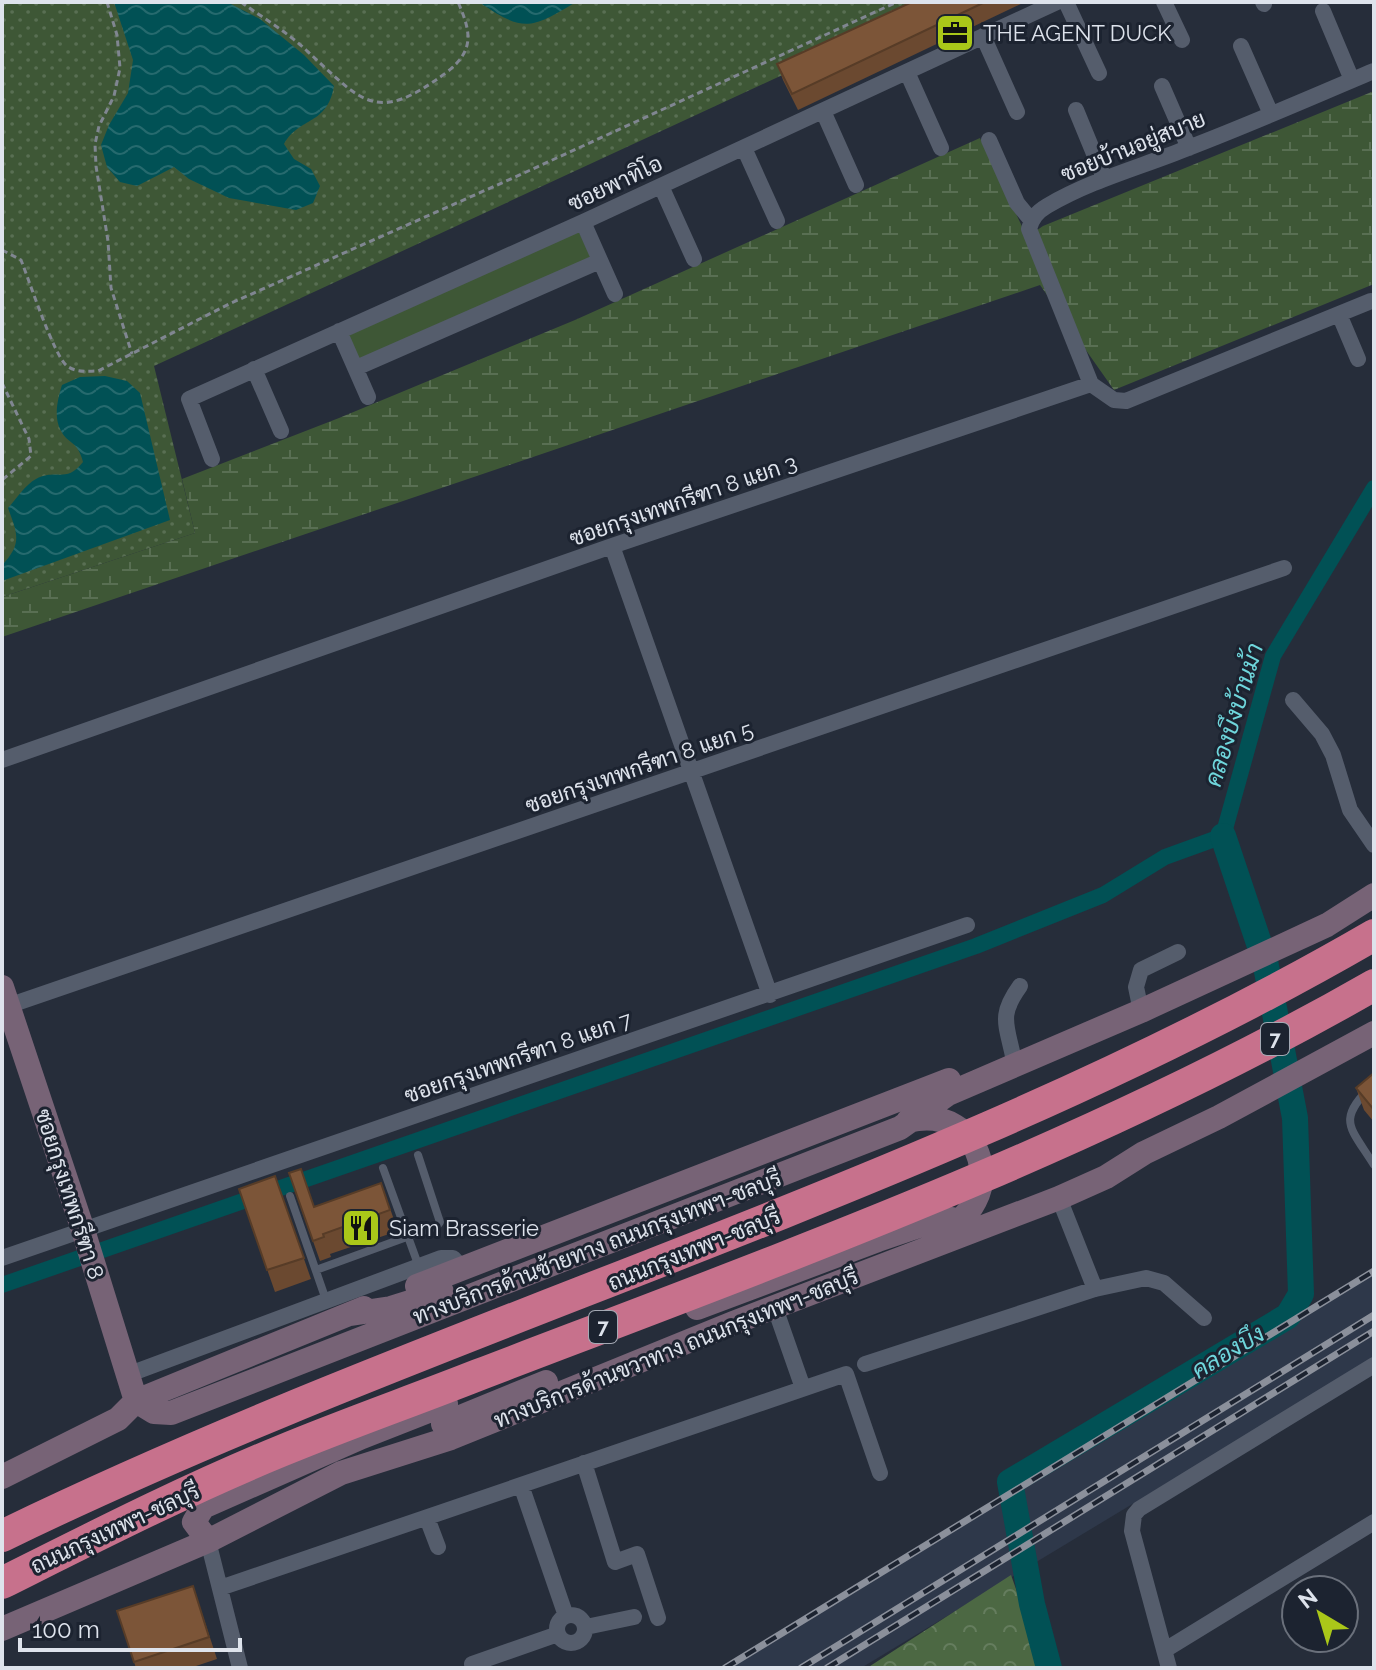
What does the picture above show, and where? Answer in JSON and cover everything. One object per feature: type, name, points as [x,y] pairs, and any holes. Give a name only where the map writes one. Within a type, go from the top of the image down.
[{"type":"highway","name":"ถนนกรุงเทพฯ-ชลบุรี","points":[[2,1536],[105,1486],[261,1419],[873,1177],[1052,1100],[1201,1030],[1374,935]]},
{"type":"highway","name":"ถนนกรุงเทพฯ-ชลบุรี","points":[[2,1583],[125,1521],[280,1452],[893,1213],[1083,1132],[1206,1076],[1374,985]]},
{"type":"main road","name":"ทางบริการด้านซ้ายทาง ถนนกรุงเทพฯ-ชลบุรี","points":[[136,1401],[146,1409],[162,1413],[188,1407],[900,1128],[936,1100],[1141,1011],[1327,925],[1374,895]]},
{"type":"main road","name":"ซอยกรุงเทพกรีฑา 8","points":[[4,1000],[84,1234],[136,1401]]},
{"type":"main road","name":"ทางบริการด้านขวาทาง ถนนกรุงเทพฯ-ชลบุรี","points":[[2,1629],[208,1541],[341,1473],[451,1438],[1059,1198],[1106,1177],[1144,1153],[1219,1117],[1374,1033]]},
{"type":"main road","name":"ทางบริการด้านซ้ายทาง ถนนกรุงเทพฯ-ชลบุรี","points":[[2,1477],[118,1419],[136,1401],[351,1314],[422,1274],[463,1269],[1013,1056],[1051,1049]]},
{"type":"main road","points":[[341,1473],[481,1407],[957,1224],[975,1203],[981,1186],[980,1158],[969,1139],[955,1126],[944,1121],[916,1119],[425,1298],[391,1308],[351,1314]]},
{"type":"main road","name":"ทางบริการด้านขวาทาง ถนนกรุงเทพฯ-ชลบุรี","points":[[208,1541],[194,1522],[203,1507],[362,1437],[878,1240],[919,1226],[996,1210],[1098,1166],[1144,1153]]},
{"type":"main road","points":[[293,1337],[291,1353],[301,1362]]},
{"type":"main road","points":[[163,1389],[173,1403],[188,1407]]},
{"type":"street","name":"ซอยพาทิโอ","points":[[212,459],[189,399],[583,222],[1057,2]]},
{"type":"street","points":[[1066,2],[1099,73]]},
{"type":"street","points":[[1164,2],[1182,40]]},
{"type":"street","points":[[1323,11],[1352,80]]},
{"type":"street","points":[[983,36],[1017,112]]},
{"type":"street","points":[[1241,46],[1271,114]]},
{"type":"street","name":"ซอยบ้านอยู่สบาย","points":[[1031,220],[1047,206],[1104,178],[1189,148],[1374,71]]},
{"type":"street","points":[[907,72],[941,148]]},
{"type":"street","points":[[1162,86],[1189,148]]},
{"type":"street","points":[[1076,110],[1104,178]]},
{"type":"street","points":[[823,111],[856,185]]},
{"type":"street","points":[[989,140],[1017,203],[1031,220],[1029,229],[1091,384],[1114,400],[1126,401],[1371,301]]},
{"type":"street","points":[[744,148],[777,221]]},
{"type":"street","points":[[661,186],[694,259]]},
{"type":"street","points":[[583,222],[615,294]]},
{"type":"street","points":[[356,368],[600,261]]},
{"type":"street","points":[[1339,314],[1358,359]]},
{"type":"street","points":[[339,331],[368,397]]},
{"type":"street","points":[[254,369],[281,431]]},
{"type":"street","name":"ซอยกรุงเทพกรีฑา 8 แยก 3","points":[[2,760],[612,546],[1091,384]]},
{"type":"street","points":[[612,546],[770,995]]},
{"type":"street","name":"ซอยกรุงเทพกรีฑา 8 แยก 5","points":[[4,1000],[692,772],[1284,568]]},
{"type":"street","points":[[1293,700],[1322,734],[1333,755],[1350,810],[1372,840]]},
{"type":"street","name":"ซอยกรุงเทพกรีฑา 8 แยก 7","points":[[2,1258],[84,1234],[967,925]]},
{"type":"street","points":[[1141,1011],[1136,987],[1141,970],[1178,952]]},
{"type":"street","points":[[1013,1056],[1005,1013],[1020,986]]},
{"type":"street","points":[[1059,1198],[1095,1289]]},
{"type":"street","points":[[127,1375],[326,1300],[422,1274]]},
{"type":"street","points":[[865,1364],[1095,1289],[1146,1278],[1164,1283],[1204,1318]]},
{"type":"street","points":[[775,1308],[803,1388]]},
{"type":"street","points":[[1169,1668],[1132,1531],[1134,1515],[1139,1509],[1374,1365]]},
{"type":"street","points":[[220,1588],[846,1374],[880,1473]]},
{"type":"street","points":[[584,1463],[615,1562],[637,1554],[658,1618]]},
{"type":"street","points":[[521,1485],[566,1616]]},
{"type":"street","points":[[427,1518],[438,1547]]},
{"type":"street","points":[[1165,1650],[1374,1522]]},
{"type":"street","points":[[208,1541],[240,1668]]},
{"type":"street","points":[[558,1634],[560,1620],[566,1616],[578,1616],[586,1627]]},
{"type":"street","points":[[586,1627],[634,1617]]},
{"type":"street","points":[[558,1634],[566,1642],[578,1642],[586,1627]]},
{"type":"street","points":[[472,1664],[558,1634]]},
{"type":"lane","points":[[1374,1083],[1349,1113],[1349,1125],[1374,1165]]},
{"type":"lane","points":[[316,1270],[431,1230],[440,1222],[418,1155]]},
{"type":"lane","points":[[383,1168],[422,1274]]},
{"type":"lane","points":[[290,1196],[326,1300]]},
{"type":"path","points":[[107,2],[117,35],[120,68],[114,96],[99,126],[95,144],[96,166],[108,241],[111,288],[132,354]]},
{"type":"path","points":[[241,2],[303,47],[353,94],[373,102],[397,101],[413,96],[460,62],[469,45],[466,21],[458,2]]},
{"type":"path","points":[[2,250],[21,260],[54,348],[64,364],[77,371],[98,371],[229,304],[897,2]]},
{"type":"path","points":[[2,383],[29,439],[31,456],[2,480]]},
{"type":"path","points":[[2,526],[2,539]]},
{"type":"shaded area","points":[[1374,1268],[1374,1358],[861,1668],[720,1668]]},
{"type":"green space","points":[[2,2],[940,2],[154,366],[195,533],[2,597]]},
{"type":"green space","points":[[1374,91],[1374,284],[1114,390],[1040,285],[2,637],[2,597],[195,533],[182,479],[575,320],[980,138],[1027,237],[1043,226]]},
{"type":"green space","points":[[578,230],[592,259],[357,361],[346,334]]},
{"type":"green space","points":[[1011,1575],[1044,1668],[867,1668]]},
{"type":"water","points":[[114,2],[227,2],[260,19],[304,55],[334,86],[330,99],[319,115],[290,135],[284,144],[294,159],[311,169],[320,186],[313,203],[296,210],[229,198],[189,179],[174,167],[137,186],[120,182],[107,167],[101,145],[128,93],[133,60]]},
{"type":"water","points":[[479,2],[576,2],[548,18],[528,24],[507,19]]},
{"type":"water","points":[[105,376],[127,381],[140,393],[170,520],[2,581],[2,565],[16,544],[8,508],[36,479],[66,474],[83,462],[76,446],[64,435],[57,420],[62,385],[80,377]]},
{"type":"building","points":[[912,2],[985,2],[792,94],[777,64]]},
{"type":"building","points":[[1374,1073],[1374,1110],[1356,1088]]},
{"type":"building","points":[[301,1169],[314,1207],[381,1183],[390,1210],[323,1234],[324,1237],[313,1241],[289,1173]]},
{"type":"building","points":[[275,1176],[304,1258],[267,1270],[239,1189]]},
{"type":"building","points":[[193,1586],[209,1637],[134,1662],[117,1611]]},
{"type":"waterway","name":"คลองบึงบ้านม้า","points":[[2,1285],[976,946],[1103,895],[1165,857],[1223,836],[1273,656],[1374,488]]},
{"type":"waterway","name":"คลองบึง","points":[[1049,1668],[1032,1604],[1010,1482],[1288,1316],[1301,1294],[1295,1118],[1265,961],[1223,836]]},
{"type":"railway","points":[[725,1668],[1374,1271]]},
{"type":"railway","points":[[801,1668],[1374,1315]]},
{"type":"railway","points":[[827,1668],[1374,1331]]},
{"type":"place","name":"THE AGENT DUCK","points":[[955,33]]},
{"type":"place","name":"Siam Brasserie","points":[[361,1228]]}]
